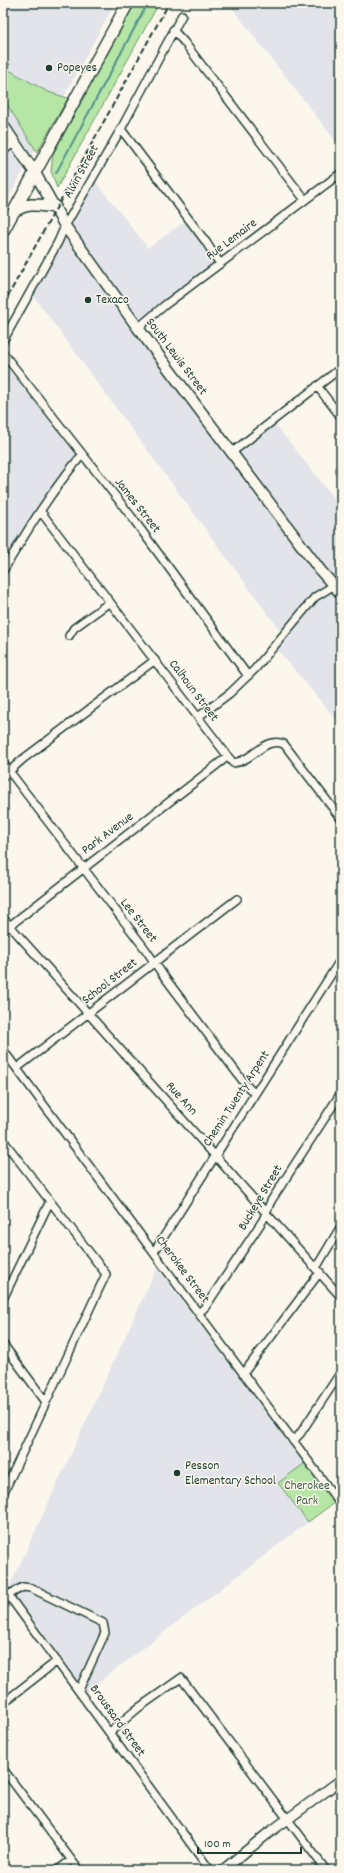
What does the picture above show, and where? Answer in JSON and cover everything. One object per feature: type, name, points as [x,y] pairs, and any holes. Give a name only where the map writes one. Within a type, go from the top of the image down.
[{"type":"main road","points":[[3,231],[128,3]]},
{"type":"main road","name":"South Lewis Street","points":[[3,125],[35,173],[65,226],[138,328],[320,570],[337,583],[341,594]]},
{"type":"main road","points":[[14,212],[24,205],[30,204],[55,207]]},
{"type":"street","name":"Alvin Street","points":[[3,341],[58,242],[65,226],[121,130],[182,15]]},
{"type":"street","points":[[173,30],[184,42],[305,200]]},
{"type":"street","points":[[121,130],[206,242],[220,264]]},
{"type":"street","points":[[3,151],[14,143]]},
{"type":"street","name":"Rue Lemaire","points":[[138,328],[341,172]]},
{"type":"street","name":"James Street","points":[[3,353],[82,456],[131,516],[248,676]]},
{"type":"street","points":[[231,453],[341,368]]},
{"type":"street","points":[[318,386],[341,417]]},
{"type":"street","points":[[3,571],[29,528],[71,468],[82,456]]},
{"type":"street","name":"Calhoun Street","points":[[41,512],[155,660],[227,758]]},
{"type":"street","points":[[198,717],[230,693],[248,676],[315,597],[337,583]]},
{"type":"street","points":[[69,636],[74,628],[110,602]]},
{"type":"street","points":[[3,777],[23,759],[155,660]]},
{"type":"street","points":[[227,758],[233,763],[241,762],[269,742],[277,741],[284,744],[341,819]]},
{"type":"street","name":"Park Avenue","points":[[3,930],[227,758]]},
{"type":"street","name":"Lee Street","points":[[3,763],[246,1085],[255,1094]]},
{"type":"street","name":"School Street","points":[[17,1068],[237,899]]},
{"type":"street","name":"Rue Ann","points":[[3,918],[341,1297]]},
{"type":"street","name":"Chemin Twenty Arpent","points":[[154,1252],[341,959]]},
{"type":"street","name":"Cherokee Street","points":[[3,1050],[341,1505]]},
{"type":"street","name":"Buckeye Street","points":[[199,1313],[215,1293],[263,1220],[270,1201],[341,1093]]},
{"type":"street","points":[[3,1140],[106,1274],[3,1494]]},
{"type":"street","points":[[3,1299],[50,1201]]},
{"type":"street","points":[[243,1374],[318,1270],[341,1226]]},
{"type":"street","points":[[3,1344],[46,1402]]},
{"type":"street","points":[[293,1441],[300,1434],[341,1372]]},
{"type":"street","points":[[8,1595],[24,1587],[31,1588],[103,1623],[105,1633],[79,1690]]},
{"type":"street","name":"Broussard Street","points":[[3,1588],[210,1870]]},
{"type":"street","points":[[3,1703],[57,1661]]},
{"type":"street","points":[[110,1732],[143,1705],[181,1678],[326,1870]]},
{"type":"street","points":[[3,1769],[79,1870]]},
{"type":"street","points":[[223,1870],[341,1780]]},
{"type":"street","points":[[58,1870],[71,1860]]},
{"type":"shaded area","points":[[3,3],[115,3],[3,208]]},
{"type":"shaded area","points":[[228,3],[341,3],[341,148]]},
{"type":"shaded area","points":[[96,182],[148,248],[187,220],[220,264],[138,328],[231,453],[272,420],[341,507],[341,725],[277,649],[285,637],[32,294]]},
{"type":"shaded area","points":[[3,362],[76,455],[3,571]]},
{"type":"shaded area","name":"Pesson Elementary School","points":[[157,1268],[305,1463],[278,1484],[308,1522],[86,1692],[9,1588]]},
{"type":"green space","points":[[135,3],[159,3],[57,188],[51,171],[53,154]]},
{"type":"green space","points":[[3,60],[10,64],[7,69],[48,92],[68,98],[37,152],[3,98]]},
{"type":"green space","name":"Cherokee Park","points":[[305,1463],[335,1502],[308,1522],[278,1483]]},
{"type":"waterway","points":[[56,173],[148,3]]},
{"type":"railway","points":[[3,305],[169,3]]},
{"type":"place","name":"Popeyes","points":[[49,68]]},
{"type":"place","name":"Texaco","points":[[88,300]]},
{"type":"place","name":"Pesson Elementary School","points":[[177,1473]]}]
